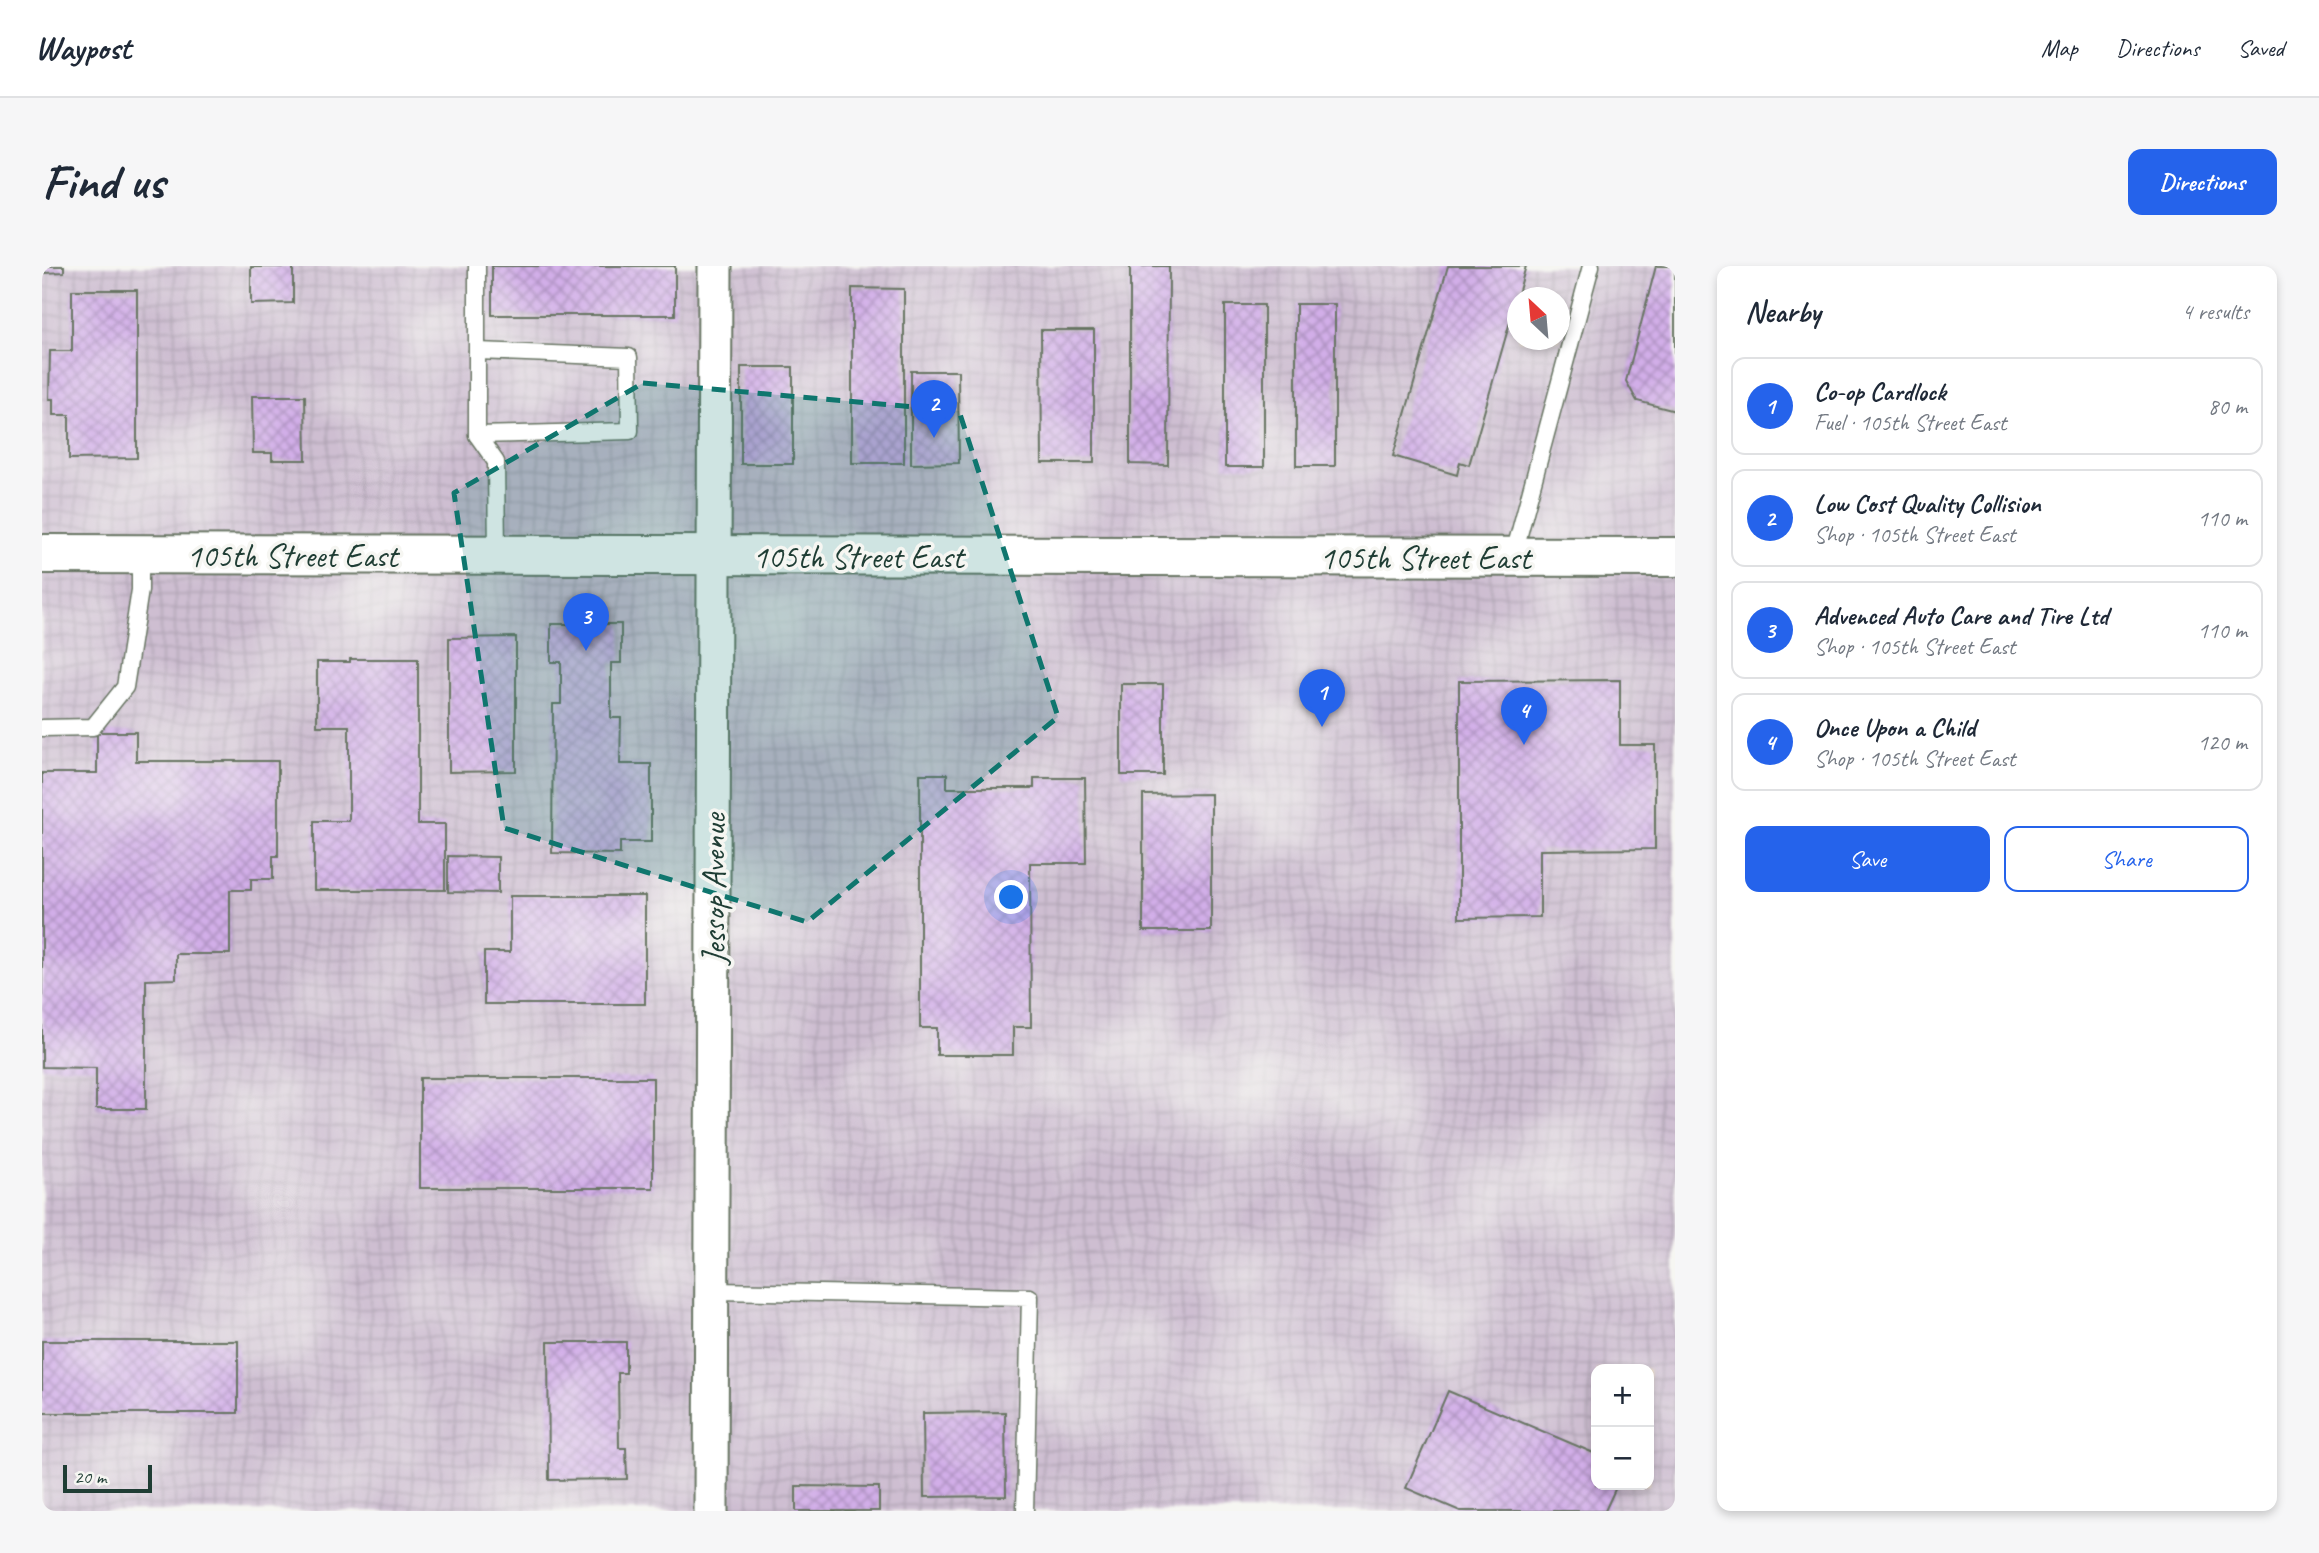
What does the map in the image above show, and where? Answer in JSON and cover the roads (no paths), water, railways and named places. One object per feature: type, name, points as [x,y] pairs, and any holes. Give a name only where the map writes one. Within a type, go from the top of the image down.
[{"type":"street","name":"Jessop Avenue","points":[[710,1511],[713,1290],[715,266]]},
{"type":"street","name":"105th Street East","points":[[42,554],[1675,557]]},
{"type":"lane","points":[[477,266],[477,435],[496,462],[497,555]]},
{"type":"lane","points":[[1514,557],[1591,266]]},
{"type":"lane","points":[[477,351],[629,357],[630,432],[477,435]]},
{"type":"lane","points":[[42,727],[93,727],[125,687],[140,590],[141,555]]},
{"type":"lane","points":[[713,1290],[1030,1297],[1025,1511]]},
{"type":"place","name":"Low Cost Quality Collision","points":[[934,438]]},
{"type":"place","name":"Advenced Auto Care and Tire Ltd","points":[[586,651]]},
{"type":"place","name":"Co-op Cardlock","points":[[1322,727]]},
{"type":"place","name":"Once Upon a Child","points":[[1524,745]]}]
